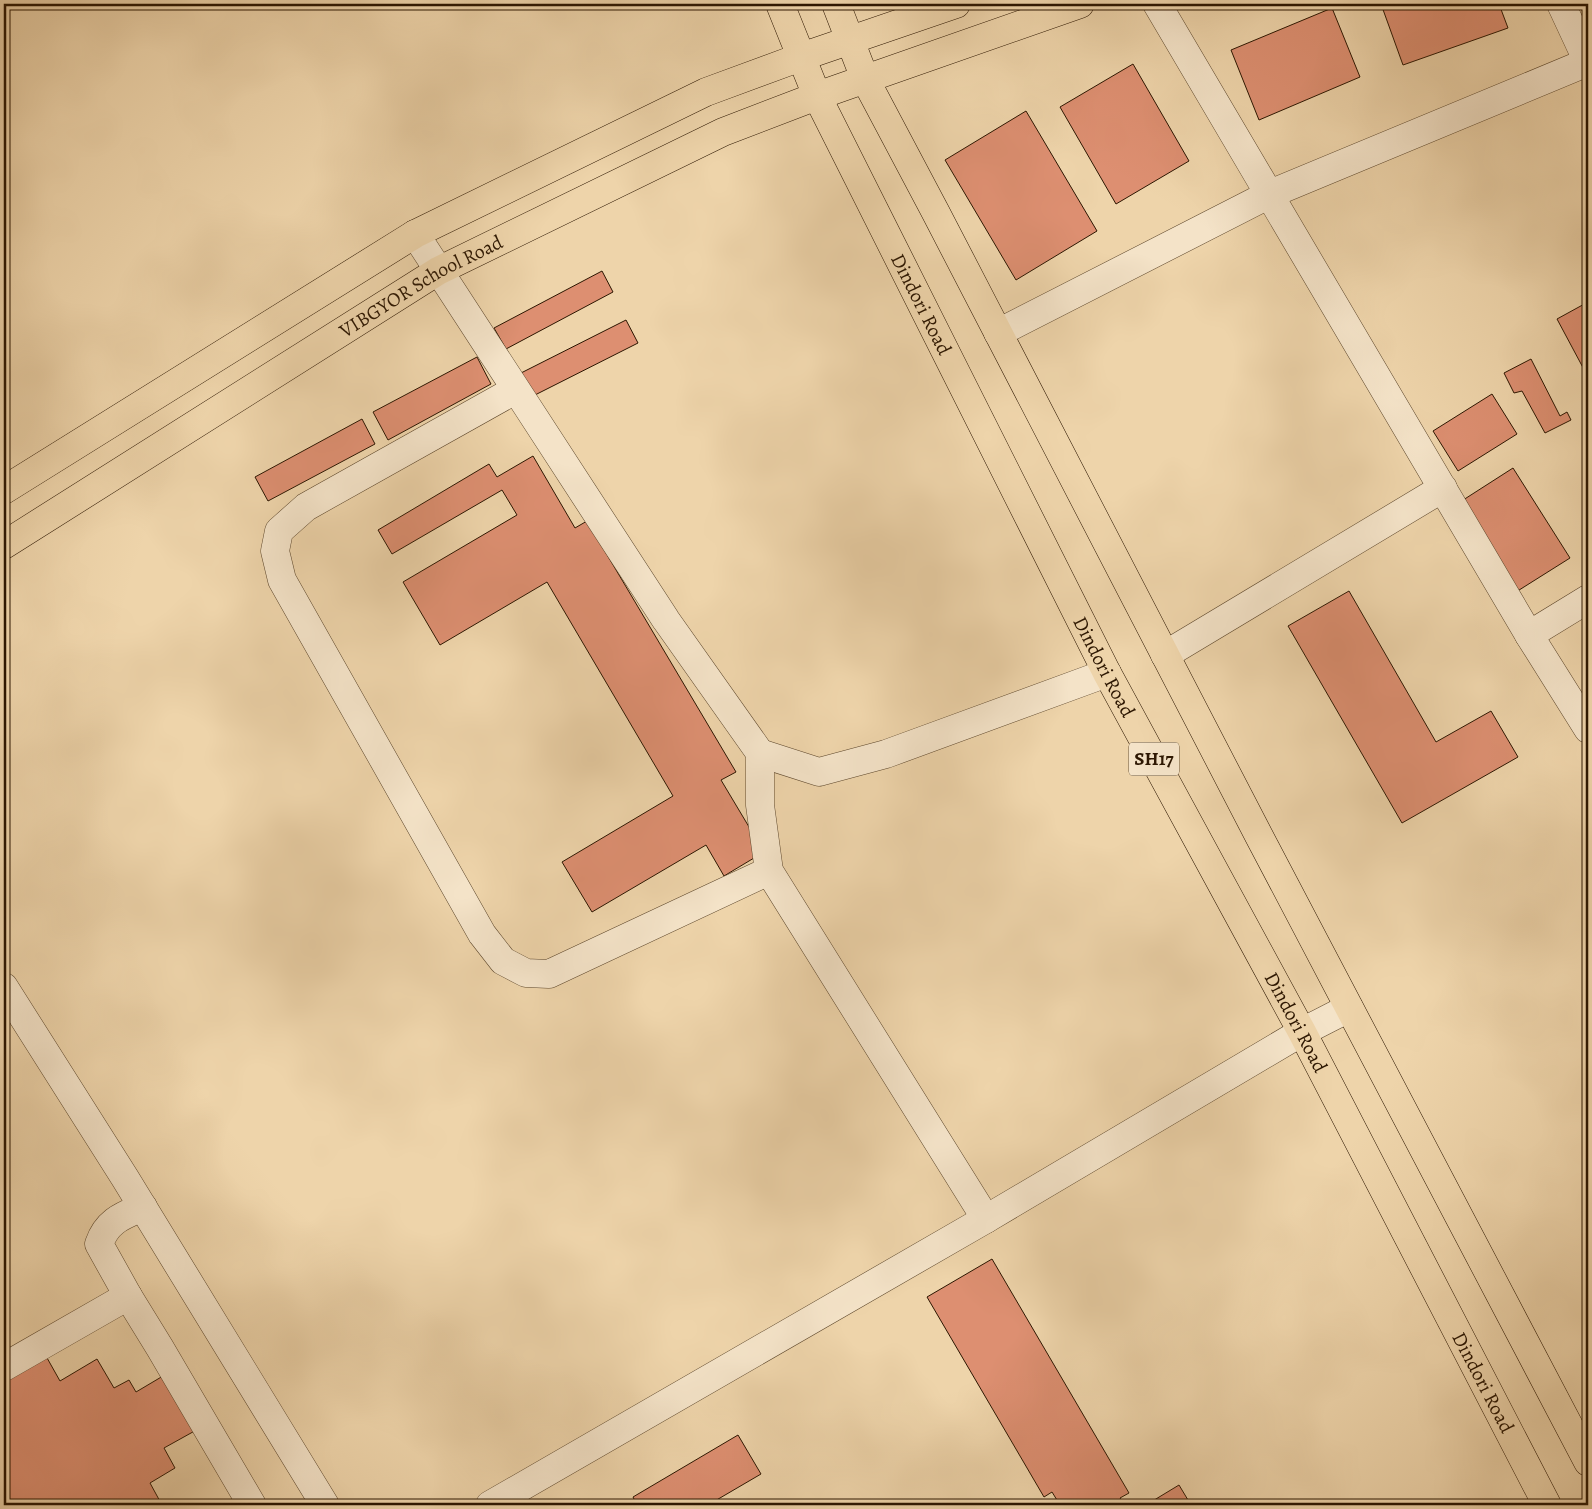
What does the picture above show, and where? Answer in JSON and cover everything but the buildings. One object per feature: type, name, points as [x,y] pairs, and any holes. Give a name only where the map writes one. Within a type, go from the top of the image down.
[{"type":"main road","name":"Dindori Road","points":[[780,4],[817,96],[1107,673],[1302,1032],[1547,1505]]},
{"type":"main road","points":[[836,4],[864,79],[1588,1462]]},
{"type":"main road","points":[[4,490],[415,234],[706,92],[801,56],[956,4]]},
{"type":"main road","name":"VIBGYOR School Road","points":[[4,545],[438,271],[723,132],[864,79],[1080,4]]},
{"type":"street","points":[[1157,4],[1529,635],[1588,729]]},
{"type":"street","points":[[998,332],[1270,194],[1588,62],[1561,4]]},
{"type":"street","points":[[415,234],[666,620],[760,753],[760,805],[769,871],[986,1220]]},
{"type":"street","points":[[515,390],[306,507],[279,531],[275,551],[282,580],[482,934],[503,961],[526,973],[549,974],[769,871]]},
{"type":"street","points":[[1166,656],[1442,488]]},
{"type":"street","points":[[1529,635],[1588,599]]},
{"type":"street","points":[[760,753],[819,772],[886,754],[1107,673]]},
{"type":"street","points":[[4,987],[143,1207],[325,1505]]},
{"type":"street","points":[[490,1505],[986,1220],[1302,1032],[1350,1008]]},
{"type":"street","points":[[143,1207],[121,1216],[103,1231],[99,1244],[252,1505]]},
{"type":"street","points":[[4,1367],[128,1296]]}]
